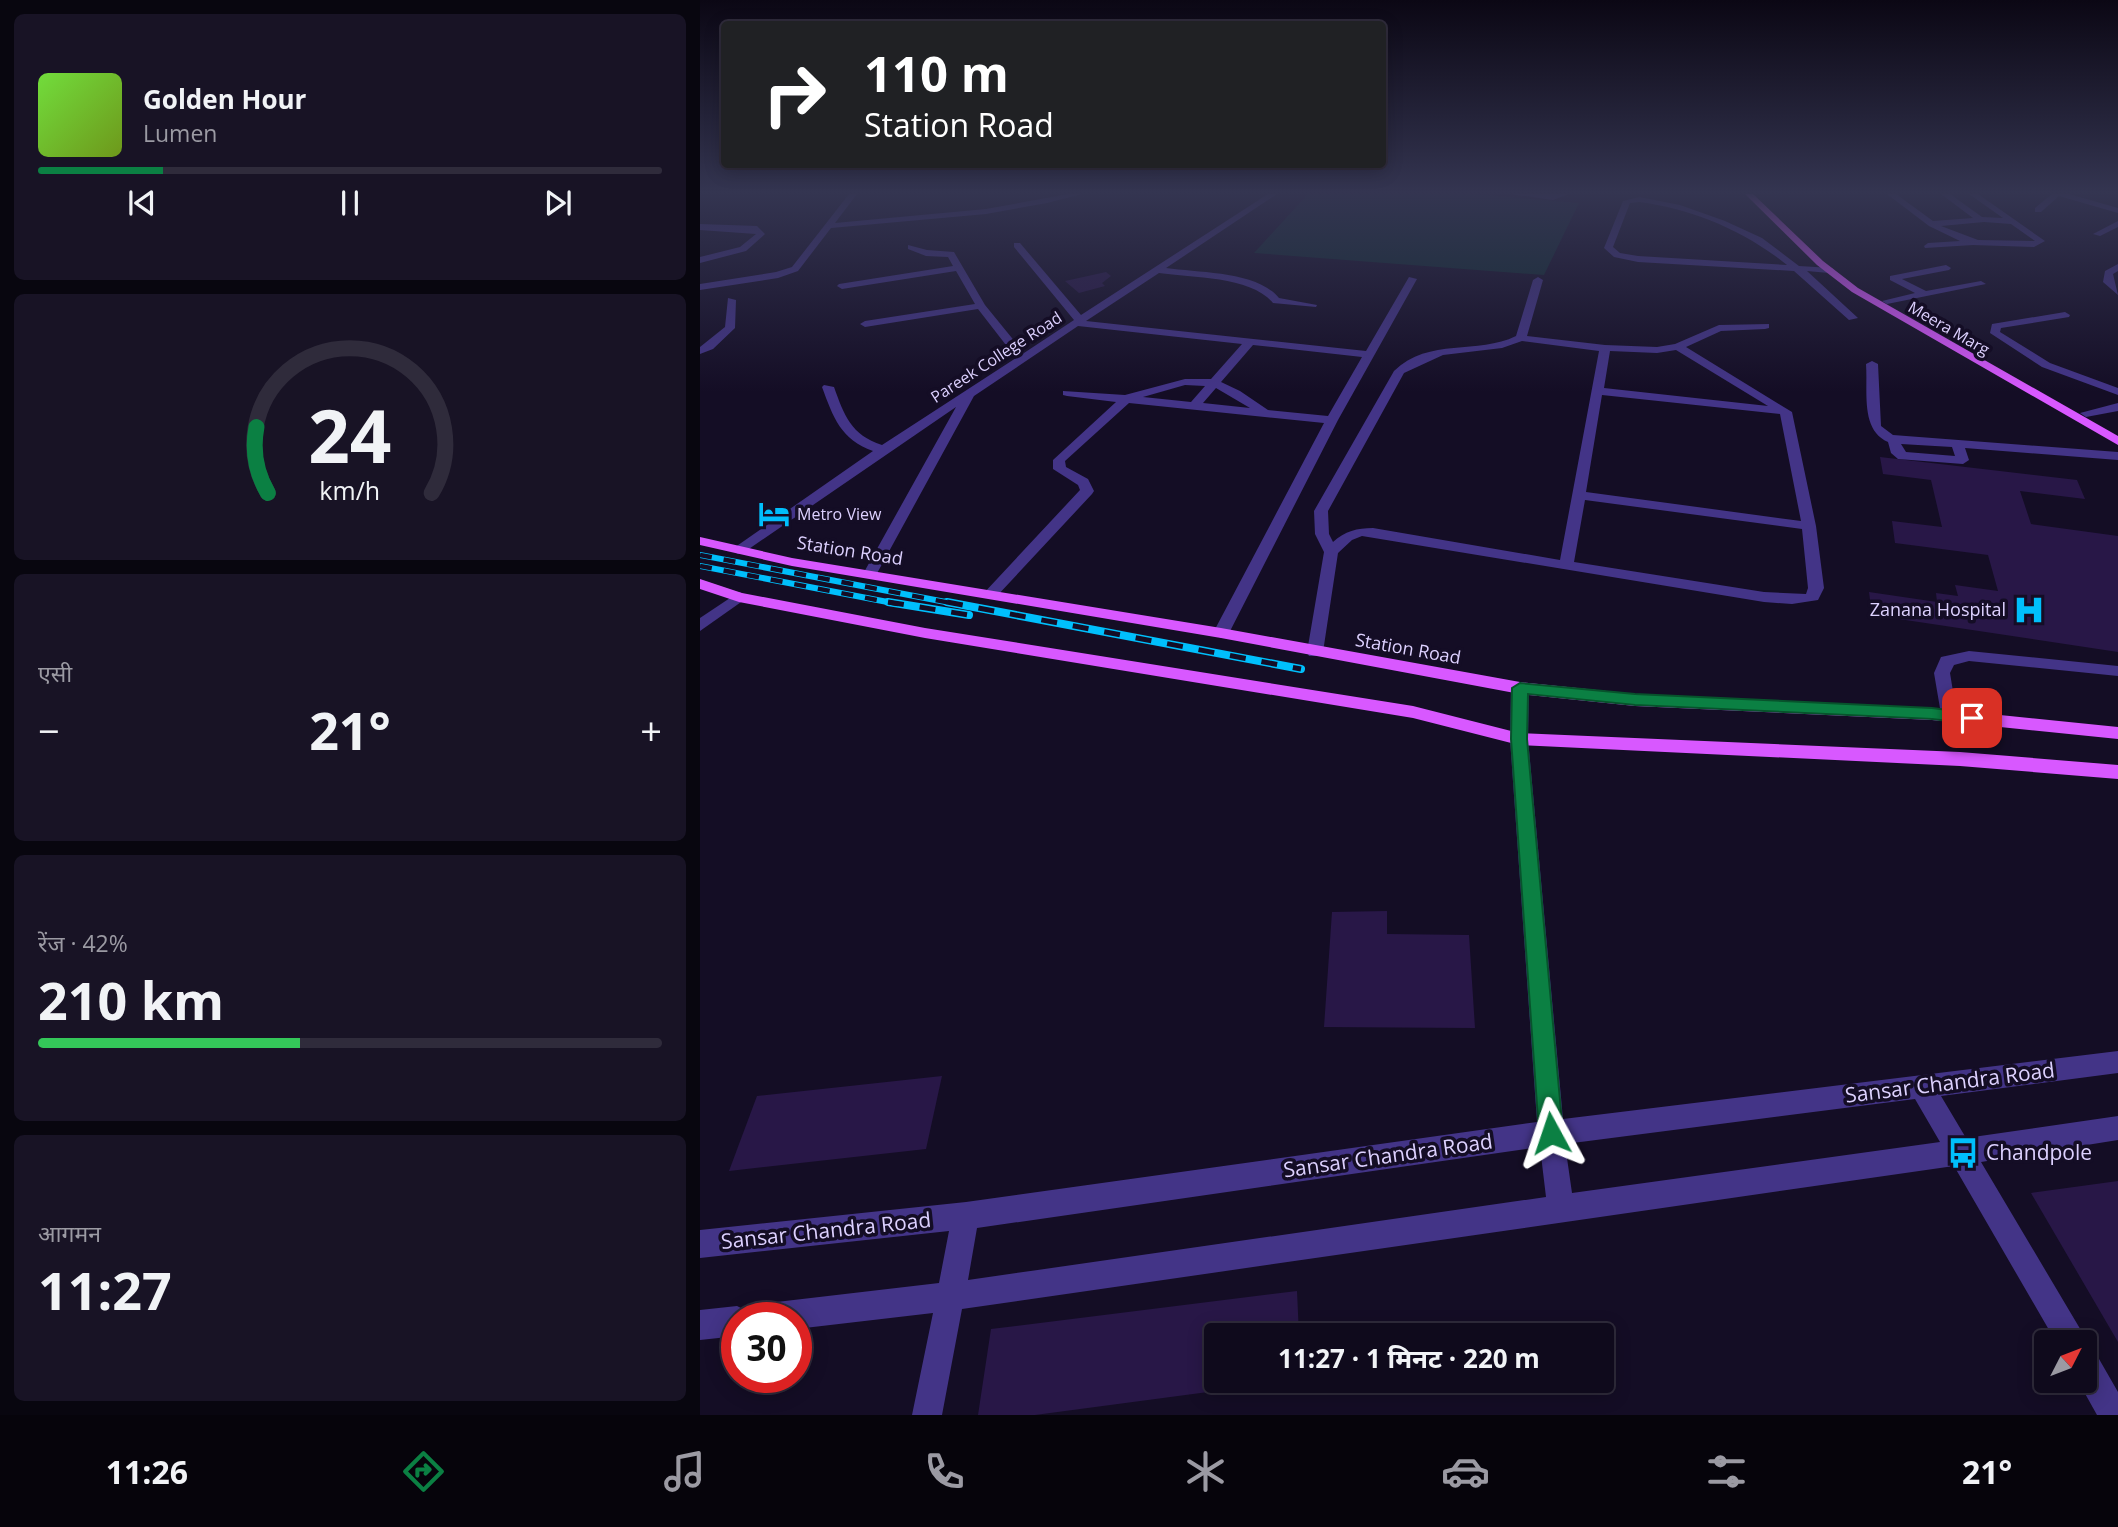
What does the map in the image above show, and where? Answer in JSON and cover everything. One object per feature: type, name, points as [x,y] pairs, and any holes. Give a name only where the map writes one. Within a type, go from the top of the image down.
[{"type":"main road","name":"Meera Marg","points":[[1819,260],[1854,290],[2118,441]]},
{"type":"main road","name":"Meera Marg","points":[[1833,260],[1851,277],[1887,301],[2118,431]]},
{"type":"main road","name":"Station Road","points":[[700,541],[870,574],[1220,633],[1520,688],[1635,700],[1948,716],[2118,733]]},
{"type":"main road","points":[[700,584],[739,597],[925,633],[1413,712],[1519,739],[1960,759],[2118,772]]},
{"type":"street","points":[[700,287],[790,272],[800,260]]},
{"type":"street","points":[[954,260],[981,306],[1022,358]]},
{"type":"street","points":[[1029,260],[1078,322],[1369,355]]},
{"type":"street","name":"Pareek College Road","points":[[738,550],[883,450],[1171,260]]},
{"type":"street","points":[[1655,260],[1829,270]]},
{"type":"street","points":[[1785,260],[1853,318]]},
{"type":"street","points":[[2118,267],[2108,273],[2108,282],[2118,292]]},
{"type":"street","points":[[842,286],[959,268]]},
{"type":"street","points":[[1925,294],[1893,278],[1946,268]]},
{"type":"street","points":[[1156,270],[1248,282],[1267,290],[1276,301],[1312,305]]},
{"type":"street","points":[[1220,633],[1332,420],[1412,279]]},
{"type":"street","points":[[1521,338],[1538,280]]},
{"type":"street","points":[[1887,301],[1981,284]]},
{"type":"street","points":[[700,351],[709,347],[730,328],[731,300]]},
{"type":"street","points":[[865,324],[981,306]]},
{"type":"street","points":[[2064,315],[1996,326],[1996,333],[2046,365],[2118,392]]},
{"type":"street","points":[[1315,652],[1331,552],[1322,534],[1321,511],[1400,371],[1415,360],[1445,351],[1485,347],[1521,338],[1605,348],[1657,350],[1678,347],[1719,328],[1765,326]]},
{"type":"street","points":[[1195,406],[1250,342]]},
{"type":"street","points":[[1331,552],[1348,537],[1360,532],[1373,532],[1566,566],[1805,601],[1813,597],[1816,588],[1809,526],[1786,412],[1678,347]]},
{"type":"street","points":[[1566,566],[1605,348]]},
{"type":"street","points":[[1872,364],[1875,426],[1880,433],[1894,440],[1897,453],[1903,456],[1963,460],[1958,446],[2118,456]]},
{"type":"street","points":[[991,594],[1087,491],[1087,485],[1080,479],[1062,471],[1058,466],[1059,460],[1126,400],[1185,382],[1215,383],[1236,393],[1266,414]]},
{"type":"street","points":[[828,387],[843,427],[860,443],[883,450]]},
{"type":"street","points":[[1597,391],[1786,412]]},
{"type":"street","points":[[870,574],[969,393]]},
{"type":"street","points":[[1067,393],[1332,420]]},
{"type":"street","points":[[2086,414],[2118,407]]},
{"type":"street","points":[[1579,495],[1809,526]]},
{"type":"street","points":[[700,626],[739,597]]},
{"type":"street","points":[[1948,716],[1942,673],[1947,661],[1958,657],[2118,671]]},
{"type":"street","points":[[1520,688],[1519,739],[1551,1133],[1561,1208]]},
{"type":"street","name":"Sansar Chandra Road","points":[[700,1244],[966,1216],[1551,1133],[2118,1062]]},
{"type":"street","points":[[1922,1087],[2065,1330]]},
{"type":"street","points":[[812,1313],[950,1298],[1561,1208],[1963,1153],[2118,1128]]},
{"type":"street","points":[[928,1415],[966,1216]]},
{"type":"street","points":[[700,1325],[721,1323]]},
{"type":"street","points":[[2097,1386],[2114,1415]]},
{"type":"green space","points":[[1347,260],[1551,260],[1544,275]]},
{"type":"building","points":[[1106,272],[1111,276],[1102,283],[1105,286],[1079,293],[1065,281]]},
{"type":"building","points":[[1880,457],[2077,480],[2085,499],[2020,491],[2031,524],[2118,536],[2118,652],[1872,615],[1869,592],[1937,602],[1936,593],[1958,596],[1955,585],[1998,591],[1988,555],[1895,543],[1892,521],[1942,527],[1931,480],[1883,474]]},
{"type":"building","points":[[1387,911],[1387,934],[1469,935],[1475,1028],[1324,1027],[1332,912]]},
{"type":"building","points":[[942,1076],[926,1149],[729,1171],[757,1096]]},
{"type":"building","points":[[2118,1181],[2118,1342],[2031,1193]]},
{"type":"building","points":[[1297,1291],[1298,1323],[1204,1323],[1204,1393],[1035,1415],[978,1415],[991,1329]]},
{"type":"railway","points":[[700,555],[956,604]]},
{"type":"railway","points":[[700,566],[898,604]]},
{"type":"railway","points":[[888,602],[969,615]]},
{"type":"railway","points":[[947,602],[1301,669]]},
{"type":"place","name":"Metro View","points":[[774,514]]},
{"type":"place","name":"Zanana Hospital","points":[[2029,610]]},
{"type":"place","name":"Chandpole","points":[[1963,1153]]},
{"type":"route","points":[[1551,1133],[1519,739],[1520,688],[1635,700],[1972,718]]}]
